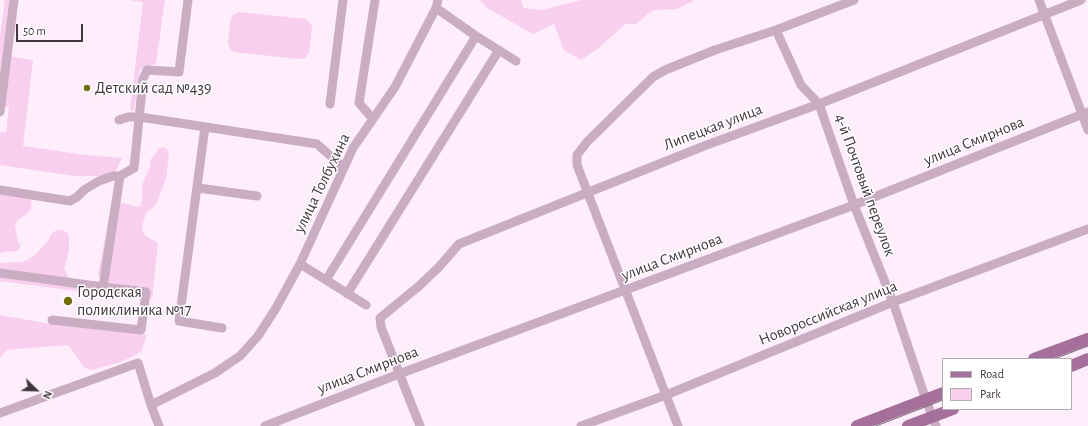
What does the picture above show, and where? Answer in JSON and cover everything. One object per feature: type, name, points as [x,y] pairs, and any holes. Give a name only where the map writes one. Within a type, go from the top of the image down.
[{"type":"main road","points":[[1037,358],[1088,339]]},
{"type":"main road","points":[[1072,366],[1088,359]]},
{"type":"main road","points":[[857,426],[942,393]]},
{"type":"main road","points":[[908,426],[934,421],[951,410]]},
{"type":"street","points":[[0,112],[14,0]]},
{"type":"street","points":[[0,190],[70,201],[99,180],[113,176],[120,176],[134,168],[143,79],[148,70],[180,72],[188,0]]},
{"type":"street","points":[[330,104],[343,0]]},
{"type":"street","points":[[373,119],[359,102],[375,0]]},
{"type":"street","points":[[678,426],[577,165],[577,155],[587,142],[653,77],[665,70],[715,50],[776,30],[854,0]]},
{"type":"street","points":[[1039,0],[1085,113],[1088,130]]},
{"type":"street","name":"Липецкая улица","points":[[399,374],[381,326],[380,318],[419,286],[439,267],[459,244],[704,146],[819,104],[1081,0]]},
{"type":"street","points":[[437,4],[476,36],[516,61]]},
{"type":"street","name":"улица Толбухина","points":[[151,405],[215,373],[240,356],[258,336],[276,308],[300,264],[353,148],[395,86],[437,4]]},
{"type":"street","name":"4-й Почтовый переулок","points":[[776,30],[801,85],[819,104],[854,205],[893,302],[934,421]]},
{"type":"street","points":[[326,280],[476,36]]},
{"type":"street","points":[[347,294],[499,50]]},
{"type":"street","name":"улица Смирнова","points":[[265,426],[399,374],[854,205],[1085,113]]},
{"type":"street","points":[[120,120],[128,117],[140,117],[317,144],[344,168]]},
{"type":"street","points":[[205,128],[179,321],[222,328]]},
{"type":"street","points":[[103,286],[120,176]]},
{"type":"street","points":[[198,188],[258,196]]},
{"type":"street","name":"Новороссийская улица","points":[[581,426],[666,395],[893,302],[1088,228]]},
{"type":"street","points":[[300,264],[366,305]]},
{"type":"street","points":[[0,273],[146,292],[141,330],[52,320]]},
{"type":"street","points":[[0,413],[138,363],[159,426]]},
{"type":"street","points":[[399,374],[420,426]]},
{"type":"green space","points":[[5,0],[13,0],[7,56],[33,60],[23,146],[86,155],[122,158],[113,176],[74,176],[0,165],[0,132],[6,132],[9,107],[1,106],[0,111],[0,37]]},
{"type":"green space","points":[[129,0],[165,0],[156,64],[140,69],[134,111],[130,110],[143,2]]},
{"type":"green space","points":[[480,0],[521,0],[524,8],[543,10],[581,0],[695,0],[677,9],[655,10],[636,24],[625,24],[599,48],[581,60],[564,50],[554,24],[533,34],[487,8]]},
{"type":"green space","points":[[239,12],[306,19],[312,27],[309,53],[305,58],[298,59],[234,52],[228,44],[230,21],[233,15]]},
{"type":"green space","points":[[159,148],[166,148],[169,154],[166,179],[157,202],[152,209],[147,211],[142,225],[143,232],[146,236],[158,243],[152,299],[115,293],[98,275],[112,200],[137,207],[141,206],[142,185],[151,165],[149,162]]},
{"type":"green space","points":[[0,191],[32,191],[31,210],[18,220],[15,225],[18,242],[21,245],[15,252],[0,252]]},
{"type":"green space","points":[[57,230],[68,233],[69,236],[69,251],[64,269],[69,278],[91,283],[92,293],[0,281],[0,263],[23,262],[29,259],[35,255],[48,241],[52,233]]},
{"type":"green space","points":[[0,315],[51,324],[147,335],[141,352],[121,362],[92,370],[85,368],[68,345],[6,350],[0,358]]},
{"type":"tram line","points":[[1057,358],[1088,346]]},
{"type":"tram line","points":[[876,426],[942,400]]},
{"type":"place","name":"Детский сад №439","points":[[87,88]]},
{"type":"place","name":"Городская поликлиника №17","points":[[68,301]]}]
